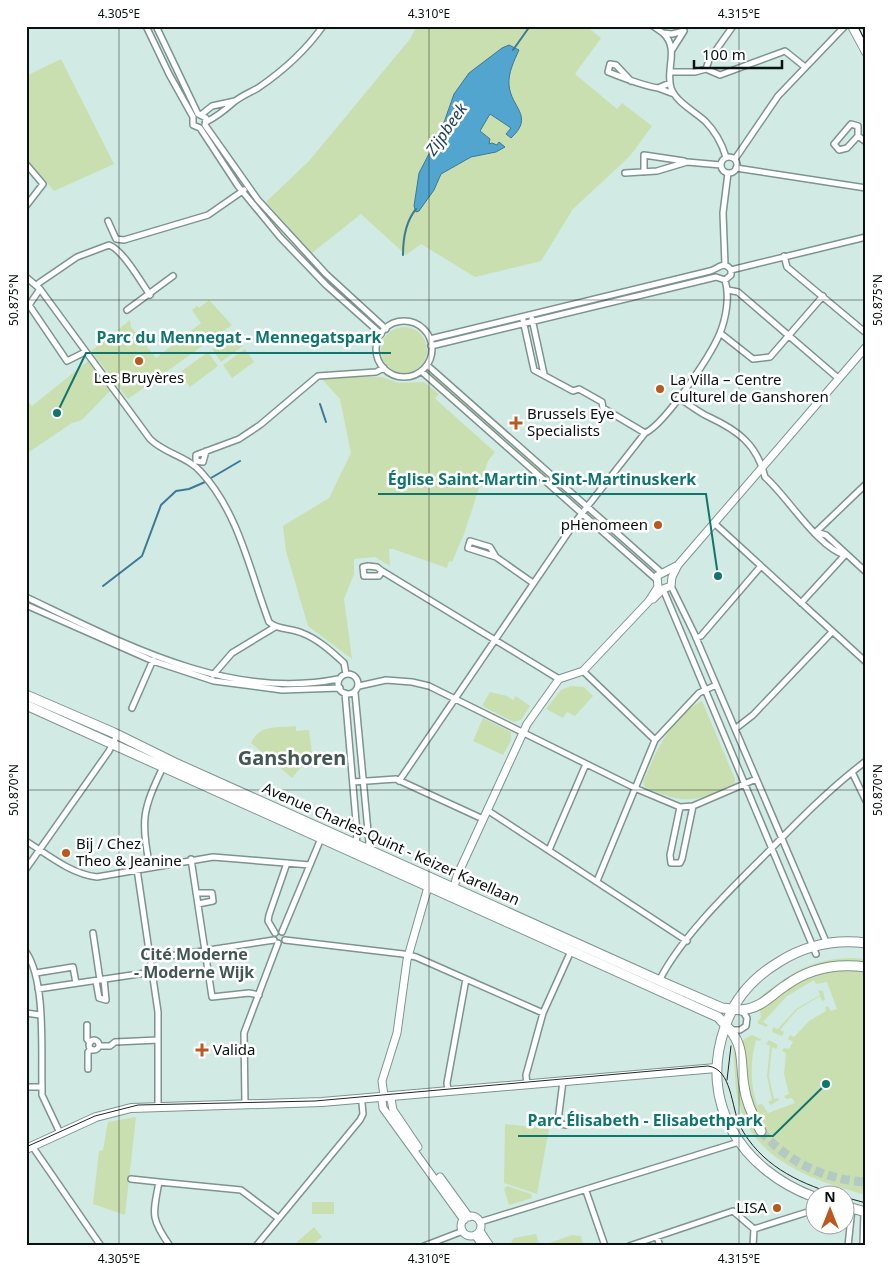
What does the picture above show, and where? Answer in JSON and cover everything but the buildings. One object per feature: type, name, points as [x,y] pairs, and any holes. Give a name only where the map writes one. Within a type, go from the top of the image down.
[{"type":"main road","points":[[852,26],[866,52]]},
{"type":"main road","name":"Avenue Charles-Quint - Keizer Karellaan","points":[[26,696],[117,735],[354,848],[453,887],[659,981],[730,1010]]},
{"type":"main road","name":"Avenue Charles-Quint - Keizer Karellaan","points":[[26,705],[163,767],[323,834]]},
{"type":"main road","name":"Avenue Charles-Quint - Keizer Karellaan","points":[[366,853],[428,887],[718,1017],[728,1027]]},
{"type":"main road","points":[[804,1192],[774,1177],[757,1163],[739,1142],[723,1110],[716,1068],[719,1042],[728,1027],[730,1010],[762,974],[781,960],[817,950],[826,944],[840,942],[866,943]]},
{"type":"main road","points":[[730,1010],[742,1010],[763,1004],[791,981],[808,973],[836,966],[866,967]]},
{"type":"main road","points":[[728,1027],[741,1049],[745,1094],[761,1131]]},
{"type":"main road","points":[[29,1148],[113,1111],[158,1106],[294,1103],[388,1098],[448,1091],[716,1068]]},
{"type":"main road","points":[[294,1103],[306,1107],[362,1103],[388,1098]]},
{"type":"street","points":[[235,101],[212,106],[198,115],[193,125],[204,125],[235,101],[259,87],[288,65],[324,26]]},
{"type":"street","points":[[653,26],[668,38],[672,50],[670,83],[674,94]]},
{"type":"street","points":[[672,50],[689,26]]},
{"type":"street","points":[[706,69],[709,60],[733,26]]},
{"type":"street","points":[[736,168],[735,159],[778,96],[845,26]]},
{"type":"street","points":[[198,115],[156,27],[148,29],[169,74],[198,115],[242,192],[304,263],[381,334]]},
{"type":"street","points":[[663,33],[684,31]]},
{"type":"street","points":[[671,72],[695,72],[706,69],[720,75],[785,51],[805,67]]},
{"type":"street","points":[[631,81],[674,94],[714,131],[726,157]]},
{"type":"street","points":[[658,88],[670,83]]},
{"type":"street","points":[[851,124],[858,126],[858,136],[846,149],[839,150],[835,146],[836,140],[851,124]]},
{"type":"street","points":[[204,125],[248,188],[309,256],[386,328]]},
{"type":"street","points":[[858,136],[866,142]]},
{"type":"street","points":[[644,172],[644,155],[721,165]]},
{"type":"street","points":[[726,157],[735,159]]},
{"type":"street","points":[[721,165],[726,157]]},
{"type":"street","points":[[625,173],[657,171],[687,162]]},
{"type":"street","points":[[26,206],[43,184],[27,165]]},
{"type":"street","points":[[721,165],[722,169],[728,173]]},
{"type":"street","points":[[728,173],[736,168],[866,188]]},
{"type":"street","points":[[724,265],[723,213],[728,173]]},
{"type":"street","points":[[108,221],[116,239],[124,240],[208,215],[248,188]]},
{"type":"street","points":[[731,270],[866,237]]},
{"type":"street","points":[[85,352],[67,361],[29,305],[38,287],[63,264],[108,245],[116,250],[150,294]]},
{"type":"street","points":[[304,263],[309,256]]},
{"type":"street","points":[[784,256],[788,267],[866,333]]},
{"type":"street","points":[[430,339],[716,269],[724,265]]},
{"type":"street","points":[[724,265],[731,270]]},
{"type":"street","points":[[716,269],[716,277]]},
{"type":"street","points":[[725,280],[731,275],[731,270]]},
{"type":"street","points":[[127,310],[174,276]]},
{"type":"street","points":[[26,277],[38,287],[150,439],[160,449],[186,460],[200,470],[228,513],[251,566],[269,622],[275,627],[302,633],[319,642],[344,663],[346,674]]},
{"type":"street","points":[[431,346],[716,277],[725,280]]},
{"type":"street","points":[[399,780],[587,506],[644,433],[653,429],[679,398],[720,333],[728,290],[725,280]]},
{"type":"street","points":[[728,290],[738,292],[838,378]]},
{"type":"street","points":[[628,291],[630,298]]},
{"type":"street","points":[[720,333],[753,359],[770,357],[823,296]]},
{"type":"street","points":[[531,315],[544,374]]},
{"type":"street","points":[[522,317],[534,370],[573,391],[579,389],[602,402],[603,408],[644,433]]},
{"type":"street","points":[[409,322],[420,327],[430,339],[431,346],[427,365],[421,371],[412,376],[402,377],[392,374],[384,368],[376,352],[381,334],[386,328],[397,323],[409,322]]},
{"type":"street","points":[[454,899],[453,887],[523,732],[559,679],[583,671],[651,600],[667,574],[678,565],[714,524],[866,347]]},
{"type":"street","points":[[427,365],[667,574],[826,944]]},
{"type":"street","points":[[206,451],[239,439],[260,425],[318,376],[376,372],[384,368]]},
{"type":"street","points":[[421,371],[505,444],[659,585],[771,848],[817,950]]},
{"type":"street","points":[[679,398],[708,416],[724,423],[744,438],[762,467],[764,477],[838,553],[845,555],[866,572]]},
{"type":"street","points":[[505,444],[510,438]]},
{"type":"street","points":[[816,532],[866,484]]},
{"type":"street","points":[[714,524],[866,662]]},
{"type":"street","points":[[496,557],[490,547],[470,541],[468,548],[496,557],[533,583]]},
{"type":"street","points":[[801,603],[845,555]]},
{"type":"street","points":[[696,638],[702,636],[761,566]]},
{"type":"street","points":[[382,572],[559,679]]},
{"type":"street","points":[[659,585],[671,586]]},
{"type":"street","points":[[26,597],[155,656],[213,675],[283,683],[338,679],[346,674]]},
{"type":"street","points":[[651,600],[666,601]]},
{"type":"street","points":[[26,605],[181,672],[239,686],[282,690],[340,688]]},
{"type":"street","points":[[213,675],[232,653],[275,627]]},
{"type":"street","points":[[735,729],[753,714],[832,632]]},
{"type":"street","points":[[132,708],[155,656]]},
{"type":"street","points":[[583,671],[656,740]]},
{"type":"street","points":[[346,674],[357,680],[359,686]]},
{"type":"street","points":[[338,679],[340,688],[345,693],[353,782],[354,848]]},
{"type":"street","points":[[366,853],[363,782],[355,693],[359,686],[386,680],[412,682],[429,686],[637,789],[680,807],[693,806],[756,779]]},
{"type":"street","points":[[597,881],[656,740],[699,693],[716,685]]},
{"type":"street","points":[[345,693],[355,693]]},
{"type":"street","points":[[26,869],[113,744],[117,735]]},
{"type":"street","points":[[659,981],[687,941],[724,896],[781,838],[866,761]]},
{"type":"street","points":[[549,850],[586,764]]},
{"type":"street","points":[[150,867],[144,836],[144,814],[148,798],[163,767]]},
{"type":"street","points":[[852,772],[866,801]]},
{"type":"street","points":[[353,782],[399,780],[483,819]]},
{"type":"street","points":[[680,807],[670,855],[671,862],[674,864],[680,863],[682,859],[693,806]]},
{"type":"street","points":[[487,810],[687,941]]},
{"type":"street","points":[[285,940],[282,932],[323,834]]},
{"type":"street","points":[[26,841],[68,868],[92,876],[213,856],[310,865]]},
{"type":"street","points":[[191,859],[212,997],[249,993],[258,995]]},
{"type":"street","points":[[245,1104],[244,1034],[276,942],[275,933],[268,921],[287,863]]},
{"type":"street","points":[[137,869],[158,1012],[158,1106]]},
{"type":"street","points":[[453,887],[428,887],[408,955],[397,1033],[382,1081],[388,1098],[383,1108],[466,1218]]},
{"type":"street","points":[[196,893],[212,893],[213,901],[198,904]]},
{"type":"street","points":[[275,933],[282,932]]},
{"type":"street","points":[[93,933],[100,980]]},
{"type":"street","points":[[150,959],[285,940],[408,955],[543,1013]]},
{"type":"street","points":[[526,1084],[526,1075],[543,1013],[571,951]]},
{"type":"street","points":[[26,952],[34,963],[38,988],[42,1095],[60,1133]]},
{"type":"street","points":[[36,973],[73,967],[76,983]]},
{"type":"street","points":[[38,988],[152,972]]},
{"type":"street","points":[[448,1091],[447,1083],[466,980]]},
{"type":"street","points":[[728,1027],[740,1030],[746,1026],[747,1021],[742,1010]]},
{"type":"street","points":[[26,1013],[40,1015]]},
{"type":"street","points":[[87,1025],[91,1046]]},
{"type":"street","points":[[88,1069],[88,1052],[96,1041],[99,1046],[110,1046],[116,1042],[158,1040]]},
{"type":"street","points":[[563,1081],[558,1121],[566,1125]]},
{"type":"street","points":[[26,1087],[42,1087]]},
{"type":"street","points":[[256,1246],[360,1120],[363,1114],[362,1103]]},
{"type":"street","points":[[480,1222],[739,1142]]},
{"type":"street","points":[[29,1148],[101,1246]]},
{"type":"street","points":[[131,1180],[241,1190],[278,1218]]},
{"type":"street","points":[[159,1182],[155,1204],[156,1226],[170,1246]]},
{"type":"street","points":[[586,1190],[605,1246]]},
{"type":"street","points":[[628,1246],[733,1211],[754,1229]]},
{"type":"street","points":[[863,1246],[865,1212]]},
{"type":"street","points":[[754,1229],[804,1213]]},
{"type":"street","points":[[466,1218],[476,1217],[480,1222]]},
{"type":"street","points":[[462,1231],[466,1218]]},
{"type":"street","points":[[480,1222],[477,1233],[483,1246]]},
{"type":"street","points":[[753,1246],[754,1229]]},
{"type":"street","points":[[462,1231],[466,1234],[477,1233]]},
{"type":"street","points":[[424,1246],[462,1231]]},
{"type":"street","points":[[477,1233],[490,1246]]},
{"type":"street","points":[[657,1237],[660,1246]]},
{"type":"green space","points":[[417,26],[586,26],[601,38],[575,74],[617,109],[622,103],[652,126],[630,156],[573,209],[541,261],[475,277],[421,244],[406,255],[361,214],[312,253],[267,203],[309,161],[410,39]]},
{"type":"green space","points":[[61,59],[114,164],[54,191],[26,158],[26,76]]},
{"type":"green space","name":"Les Bruyères","points":[[209,300],[232,325],[128,399],[91,351],[130,320],[131,327],[156,358],[201,323],[192,310],[197,306],[199,308]]},
{"type":"green space","points":[[404,327],[417,331],[423,337],[427,350],[423,363],[417,369],[404,373],[391,369],[385,363],[381,350],[385,337],[391,331]]},
{"type":"green space","points":[[233,333],[243,346],[221,362],[212,349]]},
{"type":"green space","points":[[245,349],[254,362],[232,378],[223,365]]},
{"type":"green space","points":[[208,352],[218,366],[190,387],[179,373]]},
{"type":"green space","points":[[88,361],[110,391],[82,420],[72,423],[26,454],[26,399],[32,406]]},
{"type":"green space","points":[[433,373],[500,433],[500,435],[431,375]]},
{"type":"green space","points":[[330,377],[382,377],[399,383],[424,382],[439,394],[435,398],[440,403],[495,452],[488,461],[464,534],[452,562],[449,561],[447,568],[393,549],[389,549],[390,566],[375,557],[354,559],[354,574],[344,599],[352,659],[308,626],[286,551],[283,526],[329,498],[351,453],[340,399],[322,379]]},
{"type":"green space","points":[[515,447],[577,501],[574,504],[514,450]]},
{"type":"green space","points":[[571,686],[584,687],[593,696],[575,716],[567,712],[563,718],[546,709],[561,690]]},
{"type":"green space","points":[[490,692],[507,696],[513,700],[516,696],[530,706],[521,720],[514,722],[482,706]]},
{"type":"green space","points":[[702,701],[735,783],[711,795],[690,799],[670,797],[645,787],[643,782],[653,759],[673,725],[691,707]]},
{"type":"green space","points":[[483,718],[511,732],[511,741],[503,755],[473,741]]},
{"type":"green space","points":[[296,726],[296,731],[309,730],[312,754],[292,778],[251,743],[254,737],[264,730]]},
{"type":"green space","points":[[852,958],[866,959],[866,964],[832,963],[758,1002],[759,998],[770,989],[802,969],[825,961]]},
{"type":"green space","points":[[848,970],[866,972],[866,1195],[854,1192],[854,1184],[830,1184],[797,1170],[778,1158],[761,1143],[747,1125],[739,1103],[735,1076],[734,1046],[735,1043],[749,1098],[741,1041],[752,1035],[761,1039],[760,1041],[756,1040],[752,1064],[752,1081],[757,1105],[762,1104],[768,1113],[795,1103],[792,1098],[786,1099],[784,1096],[789,1094],[784,1074],[786,1053],[782,1051],[784,1048],[789,1049],[793,1042],[788,1039],[790,1035],[794,1037],[809,1021],[826,1011],[825,1007],[828,1006],[831,1011],[837,1009],[827,982],[816,984],[814,980],[787,996],[763,1022],[768,1025],[766,1027],[757,1023],[761,1017],[760,1010],[788,988],[809,977]]},
{"type":"green space","points":[[818,990],[823,991],[825,1000],[822,1001],[820,996],[797,1010],[780,1030],[784,1032],[782,1036],[772,1032],[773,1027],[778,1029],[796,1009],[820,995]]},
{"type":"green space","points":[[769,1040],[778,1045],[776,1049],[772,1047],[769,1076],[774,1099],[778,1098],[779,1100],[771,1105],[768,1102],[772,1100],[767,1076],[770,1046],[766,1044]]},
{"type":"green space","points":[[136,1117],[125,1215],[93,1204],[99,1151],[103,1150],[108,1122]]},
{"type":"green space","points":[[505,1124],[549,1129],[537,1194],[504,1183]]},
{"type":"green space","points":[[507,1186],[531,1194],[532,1198],[509,1205],[504,1189]]},
{"type":"green space","points":[[312,1202],[334,1202],[334,1214],[312,1214]]},
{"type":"green space","points":[[314,1227],[322,1237],[311,1246],[300,1246],[297,1242]]},
{"type":"green space","points":[[536,1234],[540,1246],[537,1246],[538,1242],[535,1243],[536,1246],[516,1246],[511,1242],[514,1238]]},
{"type":"green space","points":[[572,1235],[581,1236],[583,1244],[541,1246]]},
{"type":"water","points":[[509,45],[519,50],[509,76],[511,93],[521,118],[518,130],[511,138],[506,134],[511,128],[490,114],[480,131],[490,139],[489,144],[497,145],[499,142],[505,147],[496,152],[471,157],[441,174],[434,190],[419,211],[416,212],[414,206],[419,173],[441,131],[454,94],[469,73],[502,48]]},
{"type":"waterway","name":"Zijpbeek","points":[[513,50],[530,26]]},
{"type":"waterway","name":"Zijpbeek","points":[[403,255],[406,230],[416,209]]},
{"type":"waterway","points":[[320,404],[326,422]]},
{"type":"waterway","name":"Zijpbeek","points":[[211,478],[240,461]]},
{"type":"waterway","name":"Zijpbeek","points":[[103,586],[142,556],[161,505],[176,491],[189,489],[205,482]]},
{"type":"tunnel","points":[[761,1131],[783,1152],[808,1167],[836,1178],[866,1182]]},
{"type":"tram line","points":[[858,26],[866,43]]},
{"type":"tram line","points":[[727,1080],[731,1046]]},
{"type":"tram line","points":[[26,1147],[95,1116],[138,1105],[315,1101],[708,1066],[722,1074],[730,1090],[740,1126],[758,1151],[780,1170],[807,1184]]},
{"type":"tram line","points":[[854,1200],[866,1203]]},
{"type":"place","name":"Les Bruyères","points":[[139,361]]},
{"type":"place","name":"La Villa – Centre Culturel de Ganshoren","points":[[660,389]]},
{"type":"place","name":"Parc du Mennegat - Mennegatspark","points":[[57,413]]},
{"type":"place","name":"Brussels Eye Specialists","points":[[516,423]]},
{"type":"place","name":"pHenomeen","points":[[658,525]]},
{"type":"place","name":"Église Saint-Martin - Sint-Martinuskerk","points":[[718,576]]},
{"type":"place","name":"Bij / Chez Theo & Jeanine","points":[[66,853]]},
{"type":"place","name":"Valida","points":[[202,1050]]},
{"type":"place","name":"Parc Élisabeth - Elisabethpark","points":[[826,1084]]},
{"type":"place","name":"LISA","points":[[777,1208]]},
{"type":"district","name":"Ganshoren","points":[[292,758]]},
{"type":"district","name":"Cité Moderne - Moderne Wijk","points":[[194,963]]}]
